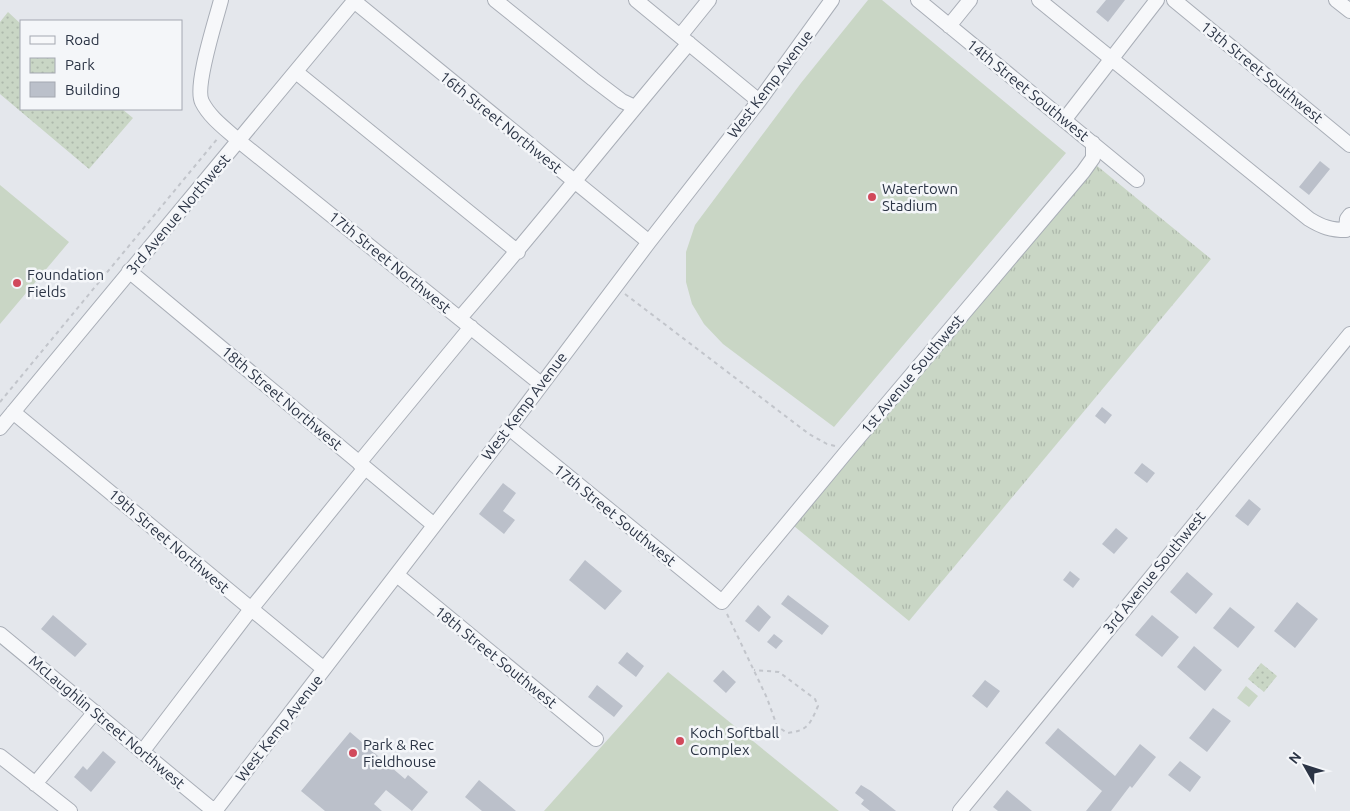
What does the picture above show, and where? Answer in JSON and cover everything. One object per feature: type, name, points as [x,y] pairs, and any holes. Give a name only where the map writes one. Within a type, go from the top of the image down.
[{"type":"street","name":"17th Street Northwest","points":[[221,0],[201,79],[200,100],[210,115],[541,384]]},
{"type":"street","points":[[495,0],[593,79],[622,101],[634,107]]},
{"type":"street","points":[[636,0],[759,100]]},
{"type":"street","points":[[142,752],[362,465],[518,252],[685,40],[709,0]]},
{"type":"street","name":"West Kemp Avenue","points":[[214,811],[397,575],[759,100],[832,0]]},
{"type":"street","name":"14th Street Southwest","points":[[918,0],[1137,180]]},
{"type":"street","points":[[949,26],[970,0]]},
{"type":"street","points":[[1039,0],[1309,219],[1321,227],[1348,232],[1348,219],[1350,215]]},
{"type":"street","points":[[1065,119],[1157,0]]},
{"type":"street","name":"13th Street Southwest","points":[[1174,0],[1350,145]]},
{"type":"street","points":[[1336,0],[1350,11]]},
{"type":"street","name":"3rd Avenue Northwest","points":[[0,428],[355,1]]},
{"type":"street","name":"16th Street Northwest","points":[[355,1],[649,242]]},
{"type":"street","points":[[296,72],[518,252]]},
{"type":"street","name":"1st Avenue Southwest","points":[[722,602],[848,450],[1084,172],[1093,158],[1093,143]]},
{"type":"street","name":"18th Street Northwest","points":[[130,271],[434,525]]},
{"type":"street","name":"3rd Avenue Southwest","points":[[960,811],[1350,334]]},
{"type":"street","name":"19th Street Northwest","points":[[13,412],[324,669]]},
{"type":"street","name":"17th Street Southwest","points":[[509,428],[722,602]]},
{"type":"street","name":"18th Street Southwest","points":[[397,575],[596,739]]},
{"type":"street","name":"McLaughlin Street Northwest","points":[[0,634],[214,811]]},
{"type":"street","points":[[35,784],[95,712]]},
{"type":"street","points":[[0,756],[70,811]]},
{"type":"path","points":[[0,402],[226,129]]},
{"type":"path","points":[[616,286],[809,434],[827,444],[848,450]]},
{"type":"path","points":[[722,602],[767,698],[777,726],[787,733],[802,731],[811,722],[818,706],[815,698],[780,672],[754,670]]},
{"type":"green space","name":"Watertown Stadium","points":[[868,0],[882,0],[1066,153],[834,427],[723,344],[704,324],[692,304],[686,282],[686,252],[695,225],[801,83]]},
{"type":"green space","points":[[8,12],[20,23],[20,110],[123,110],[133,118],[89,169],[0,94],[0,22]]},
{"type":"green space","points":[[1096,165],[1211,259],[909,621],[794,526]]},
{"type":"green space","name":"Foundation Fields","points":[[0,185],[69,242],[0,324]]},
{"type":"green space","points":[[1261,663],[1277,676],[1264,692],[1248,679]]},
{"type":"green space","name":"Koch Softball Complex","points":[[668,672],[839,811],[544,811]]},
{"type":"green space","points":[[1246,686],[1258,696],[1249,707],[1237,698]]},
{"type":"building","points":[[1106,0],[1125,0],[1108,22],[1096,12]]},
{"type":"building","points":[[1320,161],[1330,169],[1309,195],[1299,187]]},
{"type":"building","points":[[1102,407],[1112,415],[1105,424],[1095,416]]},
{"type":"building","points":[[1142,463],[1155,473],[1147,483],[1134,473]]},
{"type":"building","points":[[503,483],[516,493],[503,511],[515,520],[504,534],[479,514]]},
{"type":"building","points":[[1249,499],[1261,509],[1248,526],[1235,516]]},
{"type":"building","points":[[1116,528],[1128,538],[1114,554],[1102,544]]},
{"type":"building","points":[[585,560],[622,591],[605,610],[569,580]]},
{"type":"building","points":[[1070,571],[1080,579],[1073,588],[1063,580]]},
{"type":"building","points":[[1187,572],[1213,594],[1196,614],[1170,592]]},
{"type":"building","points":[[788,595],[829,626],[822,635],[781,604]]},
{"type":"building","points":[[1297,602],[1318,619],[1295,648],[1274,631]]},
{"type":"building","points":[[758,605],[771,617],[759,632],[745,621]]},
{"type":"building","points":[[1230,607],[1255,627],[1238,648],[1213,628]]},
{"type":"building","points":[[53,615],[87,644],[75,657],[41,629]]},
{"type":"building","points":[[1152,615],[1179,637],[1162,657],[1135,635]]},
{"type":"building","points":[[774,634],[783,641],[776,649],[767,642]]},
{"type":"building","points":[[1194,646],[1222,670],[1205,691],[1177,667]]},
{"type":"building","points":[[627,652],[644,666],[636,677],[618,663]]},
{"type":"building","points":[[723,670],[736,682],[726,693],[713,681]]},
{"type":"building","points":[[985,680],[1000,691],[987,708],[972,696]]},
{"type":"building","points":[[597,685],[623,706],[614,717],[588,697]]},
{"type":"building","points":[[1213,708],[1231,721],[1207,752],[1189,738]]},
{"type":"building","points":[[1058,728],[1115,776],[1140,744],[1156,757],[1111,811],[1086,811],[1102,791],[1045,743]]},
{"type":"building","name":"Park & Rec Fieldhouse","points":[[350,732],[405,779],[408,775],[428,792],[412,811],[386,790],[374,804],[382,811],[325,811],[301,791]]},
{"type":"building","points":[[103,751],[116,762],[91,792],[74,777],[83,766],[87,770]]},
{"type":"building","points":[[1180,761],[1201,777],[1190,792],[1168,775]]},
{"type":"building","points":[[479,780],[516,811],[482,811],[465,797]]},
{"type":"building","points":[[861,785],[896,811],[870,811],[861,804],[864,800],[855,793]]},
{"type":"building","points":[[1007,790],[1032,811],[998,811],[993,807]]},
{"type":"place","name":"Watertown Stadium","points":[[872,197]]},
{"type":"place","name":"Foundation Fields","points":[[17,283]]},
{"type":"place","name":"Koch Softball Complex","points":[[680,741]]},
{"type":"place","name":"Park & Rec Fieldhouse","points":[[353,753]]}]
